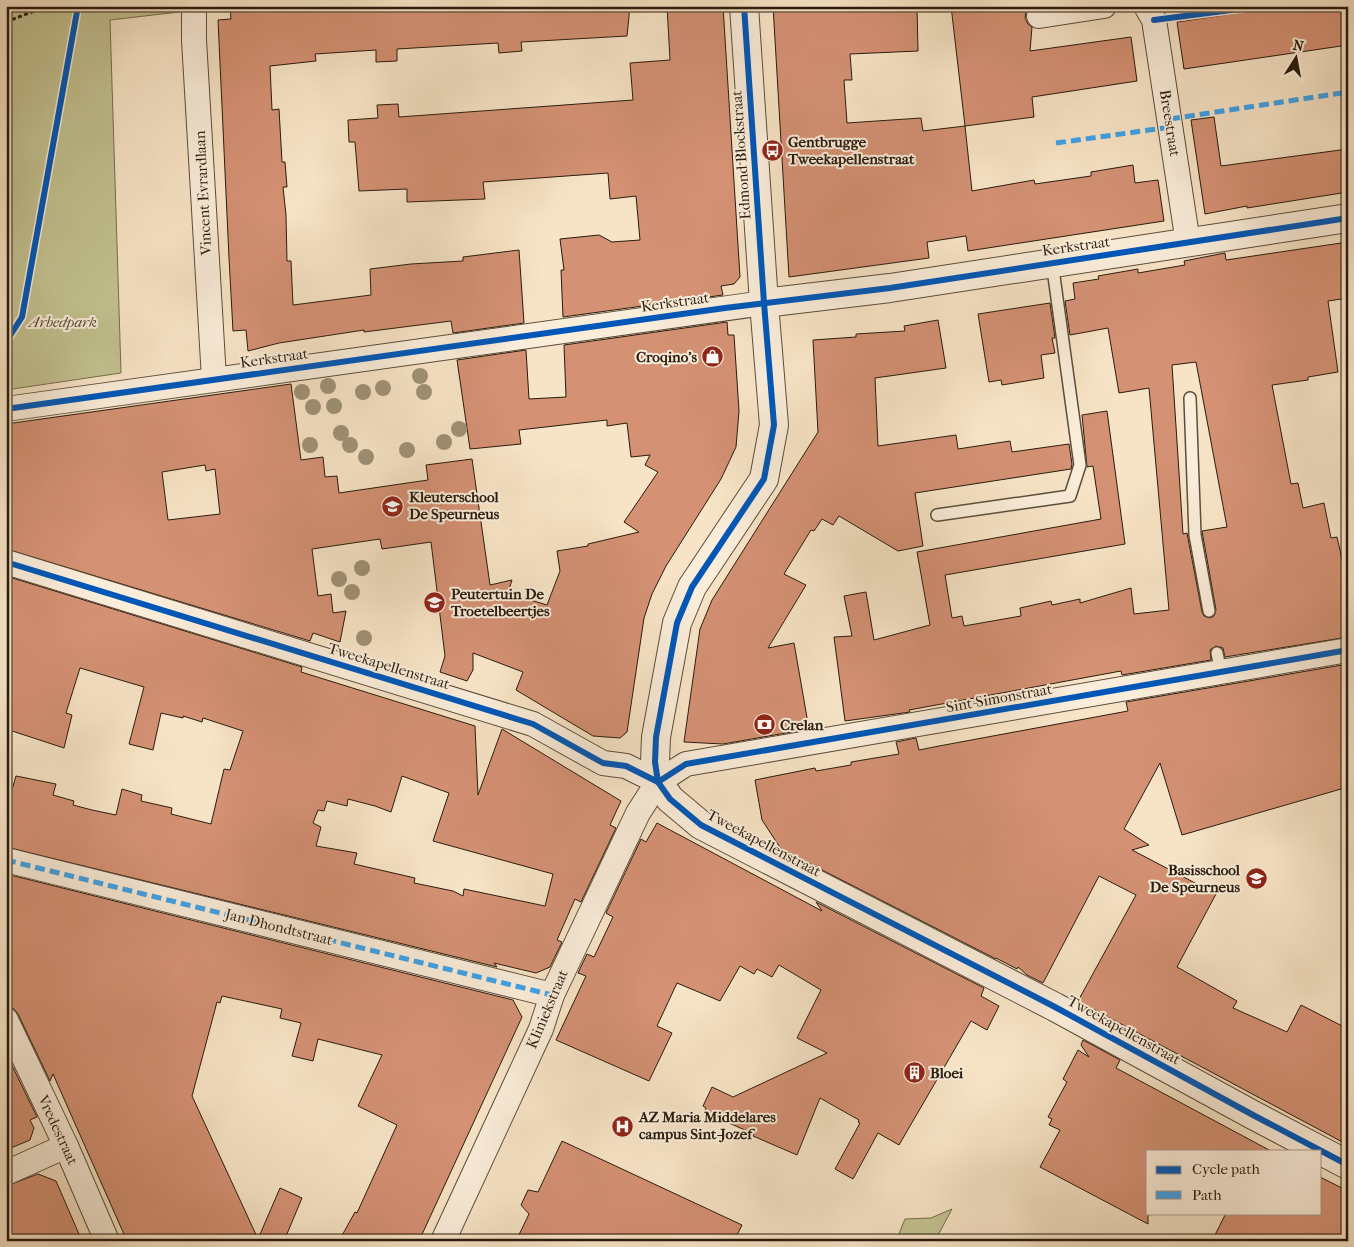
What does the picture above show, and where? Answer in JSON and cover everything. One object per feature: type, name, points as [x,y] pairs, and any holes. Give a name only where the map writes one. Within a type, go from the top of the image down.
[{"type":"street","name":"Vincent Evrardlaan","points":[[194,6],[194,40],[214,379]]},
{"type":"street","name":"Edmond Blockstraat","points":[[658,782],[655,762],[656,737],[677,624],[692,587],[764,479],[774,425],[744,6]]},
{"type":"street","points":[[1039,16],[1104,6]]},
{"type":"street","name":"Breestraat","points":[[1146,6],[1154,20],[1188,242]]},
{"type":"street","name":"Kerkstraat","points":[[6,409],[764,303],[890,288],[1348,218]]},
{"type":"street","name":"Tweekapellenstraat","points":[[6,562],[533,724],[603,763],[626,766],[658,782],[670,799],[701,825],[1055,1007],[1321,1150]]},
{"type":"street","name":"Sint-Simonstraat","points":[[658,782],[686,764],[1219,663],[1348,650]]},
{"type":"street","name":"Kliniekstraat","points":[[443,1241],[541,1029],[552,995],[638,813],[658,782]]},
{"type":"street","name":"Jan Dhondtstraat","points":[[6,860],[552,995]]},
{"type":"street","name":"Vredestraat","points":[[6,1020],[66,1146],[107,1241]]},
{"type":"street","points":[[6,1173],[66,1146]]},
{"type":"street","name":"Tweekapellenstraat","points":[[1322,1151],[1348,1164]]},
{"type":"lane","points":[[936,515],[1070,496],[1080,465],[1052,262]]},
{"type":"lane","points":[[1190,398],[1195,535],[1209,611]]},
{"type":"path","points":[[6,22],[34,11],[40,6]]},
{"type":"path","points":[[6,342],[22,317],[78,6]]},
{"type":"green space","name":"Arbedpark","points":[[6,6],[183,6],[179,12],[110,20],[121,373],[6,390]]},
{"type":"green space","points":[[952,1209],[935,1241],[896,1241],[905,1219],[931,1218]]},
{"type":"building","points":[[230,6],[630,6],[627,36],[521,42],[522,51],[499,53],[498,43],[397,49],[397,61],[376,62],[376,50],[315,54],[316,61],[270,66],[272,110],[279,109],[282,162],[285,162],[287,187],[283,187],[287,261],[291,261],[293,305],[371,295],[370,269],[463,261],[463,257],[519,250],[524,323],[453,333],[451,321],[364,332],[364,330],[279,343],[248,351],[246,330],[233,331],[229,258],[218,20],[231,19]]},
{"type":"building","points":[[667,6],[723,6],[740,277],[734,284],[721,286],[723,295],[563,317],[561,270],[564,270],[560,239],[599,235],[612,242],[640,240],[636,196],[610,199],[608,173],[483,182],[485,199],[407,202],[407,189],[359,191],[355,142],[349,142],[348,120],[378,118],[377,105],[398,104],[399,117],[633,100],[630,63],[670,60]]},
{"type":"building","points":[[773,6],[917,6],[918,51],[850,54],[852,80],[844,80],[847,123],[921,118],[923,131],[965,126],[972,191],[1034,180],[1035,184],[1091,176],[1091,172],[1133,165],[1135,183],[1158,180],[1164,221],[968,251],[966,236],[927,242],[929,258],[789,277]]},
{"type":"building","points":[[951,6],[1030,6],[1026,11],[1025,18],[1032,27],[1030,51],[1131,37],[1137,81],[1032,97],[1034,117],[965,126]]},
{"type":"building","points":[[1286,6],[1348,6],[1348,45],[1184,69],[1177,22]]},
{"type":"building","points":[[1214,117],[1221,166],[1348,149],[1348,192],[1247,208],[1247,206],[1205,214],[1191,120]]},
{"type":"building","points":[[1348,242],[1348,298],[1328,301],[1338,372],[1308,377],[1308,380],[1272,385],[1291,484],[1298,483],[1303,508],[1324,503],[1331,538],[1337,537],[1342,559],[1348,557],[1348,637],[1225,657],[1223,648],[1216,646],[1210,650],[1211,660],[1122,675],[1121,671],[909,710],[910,712],[845,721],[834,637],[852,636],[844,596],[866,592],[874,640],[930,625],[917,552],[1101,519],[1093,466],[1087,467],[1082,415],[1107,411],[1125,544],[945,575],[952,618],[962,616],[964,626],[1021,616],[1020,608],[1051,601],[1052,605],[1080,599],[1080,603],[1131,588],[1134,614],[1169,610],[1149,388],[1119,393],[1108,328],[1070,335],[1065,301],[1075,299],[1073,283],[1099,279],[1098,276],[1138,269],[1138,273],[1185,265],[1184,261],[1225,253],[1226,260]],"holes":[[[1196,362],[1227,527],[1202,531],[1216,610],[1214,616],[1210,618],[1204,616],[1202,612],[1187,533],[1183,534],[1172,365]]]},
{"type":"building","points":[[1050,303],[1055,353],[1041,355],[1044,378],[1002,385],[1001,380],[989,382],[978,314]]},
{"type":"building","points":[[938,320],[946,368],[875,378],[878,446],[956,435],[958,449],[1010,441],[1012,452],[1069,444],[1071,469],[915,493],[923,546],[898,551],[839,516],[833,525],[822,519],[814,531],[811,530],[784,574],[806,585],[768,648],[794,643],[809,729],[723,744],[684,742],[700,629],[712,600],[818,432],[813,340],[856,337],[856,334],[905,331],[904,326]]},
{"type":"building","points":[[727,322],[728,335],[734,335],[739,411],[736,447],[721,479],[666,566],[652,594],[644,618],[627,732],[620,738],[593,736],[516,690],[523,672],[473,653],[473,670],[467,681],[440,672],[445,656],[431,542],[382,549],[380,539],[312,549],[318,596],[331,594],[333,613],[346,611],[340,642],[313,633],[310,641],[6,549],[6,424],[291,384],[301,460],[323,457],[325,477],[337,476],[339,493],[428,480],[426,465],[472,459],[490,585],[512,580],[508,593],[547,605],[560,571],[557,551],[588,546],[588,544],[639,532],[624,522],[658,472],[645,465],[650,455],[631,457],[627,423],[607,426],[607,420],[519,430],[521,444],[470,449],[457,360],[526,350],[529,399],[566,397],[564,345]],"holes":[[[205,465],[206,471],[215,469],[220,514],[168,520],[162,472]]]},
{"type":"building","points":[[6,576],[302,667],[301,672],[475,726],[478,795],[502,729],[621,801],[610,825],[616,828],[581,902],[575,899],[557,940],[562,942],[550,967],[536,973],[494,963],[497,967],[6,847],[6,791],[11,793],[16,776],[56,784],[53,795],[74,801],[73,805],[92,810],[116,815],[122,789],[142,795],[141,801],[172,808],[171,814],[211,824],[224,769],[230,770],[243,731],[203,718],[202,722],[183,716],[183,718],[161,713],[153,750],[129,744],[144,687],[80,668],[66,713],[72,715],[64,748],[6,729]],"holes":[[[402,776],[449,793],[433,841],[553,874],[545,906],[464,889],[463,896],[453,891],[414,883],[415,878],[354,864],[357,853],[316,846],[321,827],[313,823],[318,810],[324,811],[327,801],[347,806],[348,799],[391,812]]]},
{"type":"building","points":[[1348,664],[1348,787],[1182,835],[1160,763],[1124,829],[1149,845],[1132,850],[1216,894],[1177,967],[1237,1001],[1233,1008],[1287,1032],[1301,1005],[1348,1029],[1348,1145],[1078,1001],[1136,895],[1099,876],[1043,983],[1027,975],[1018,967],[1017,969],[996,959],[781,849],[762,820],[755,780],[815,768],[816,771],[851,765],[851,762],[899,754],[896,742],[916,738],[919,750],[1128,711],[1126,702]]},
{"type":"building","points":[[657,823],[822,911],[816,902],[984,988],[981,996],[999,1006],[987,1030],[971,1021],[899,1145],[878,1133],[853,1179],[835,1169],[860,1123],[858,1122],[859,1120],[820,1098],[797,1155],[704,1112],[706,1108],[703,1106],[712,1087],[733,1097],[827,1053],[797,1038],[821,990],[779,965],[772,977],[757,969],[754,974],[740,966],[720,1001],[677,983],[657,1026],[672,1033],[649,1081],[556,1040],[586,976],[578,973],[587,954],[594,957],[613,917],[606,913],[641,839],[646,842]]},
{"type":"building","points":[[6,874],[513,1000],[522,1017],[419,1241],[339,1241],[355,1212],[357,1213],[397,1125],[358,1106],[382,1055],[318,1039],[313,1061],[292,1056],[301,1023],[280,1018],[282,1009],[222,996],[220,1003],[217,1002],[192,1096],[258,1239],[280,1188],[302,1198],[284,1241],[127,1241],[53,1074],[50,1081],[18,1014],[13,1008],[6,1006]]},
{"type":"building","points":[[1083,1040],[1120,1060],[1116,1068],[1269,1150],[1146,1150],[1146,1214],[1148,1214],[1148,1224],[1040,1167],[1060,1130],[1049,1125],[1052,1119],[1048,1117],[1067,1082],[1063,1079],[1078,1050],[1089,1057],[1081,1045]]},
{"type":"building","points":[[6,1053],[37,1117],[30,1120],[34,1128],[30,1140],[6,1150]]},
{"type":"building","points":[[562,1141],[742,1225],[734,1241],[516,1241],[529,1214],[521,1205],[528,1190],[538,1192]]},
{"type":"building","points":[[38,1174],[56,1181],[82,1241],[6,1241],[6,1186]]},
{"type":"building","points":[[1322,1178],[1348,1191],[1348,1241],[1212,1241],[1226,1214],[1322,1214]]},
{"type":"marked path","points":[[1170,119],[1348,92]]},
{"type":"marked path","points":[[1056,143],[1171,127]]},
{"type":"marked path","points":[[6,860],[552,995]]},
{"type":"cycle path","points":[[6,342],[22,317],[78,6]]},
{"type":"cycle path","points":[[744,6],[774,425],[764,479],[692,587],[677,623],[656,737],[655,762],[658,782],[670,799],[701,825],[1055,1007],[1320,1150]]},
{"type":"cycle path","points":[[1154,20],[1262,6]]},
{"type":"cycle path","points":[[6,409],[725,308],[890,288],[1348,218]]},
{"type":"cycle path","points":[[6,562],[533,724],[603,763],[626,766],[658,782]]},
{"type":"cycle path","points":[[658,782],[686,764],[1348,650]]},
{"type":"cycle path","points":[[1322,1151],[1348,1165]]},
{"type":"place","name":"Gentbrugge Tweekapellenstraat","points":[[772,151]]},
{"type":"place","name":"Croqino's","points":[[713,357]]},
{"type":"place","name":"Kleuterschool De Speurneus","points":[[393,506]]},
{"type":"place","name":"Peutertuin De Troetelbeertjes","points":[[435,603]]},
{"type":"place","name":"Crelan","points":[[764,725]]},
{"type":"place","name":"Basisschool De Speurneus","points":[[1256,879]]},
{"type":"place","name":"Bloei","points":[[914,1073]]},
{"type":"place","name":"AZ Maria Middelares campus Sint-Jozef","points":[[623,1126]]}]
